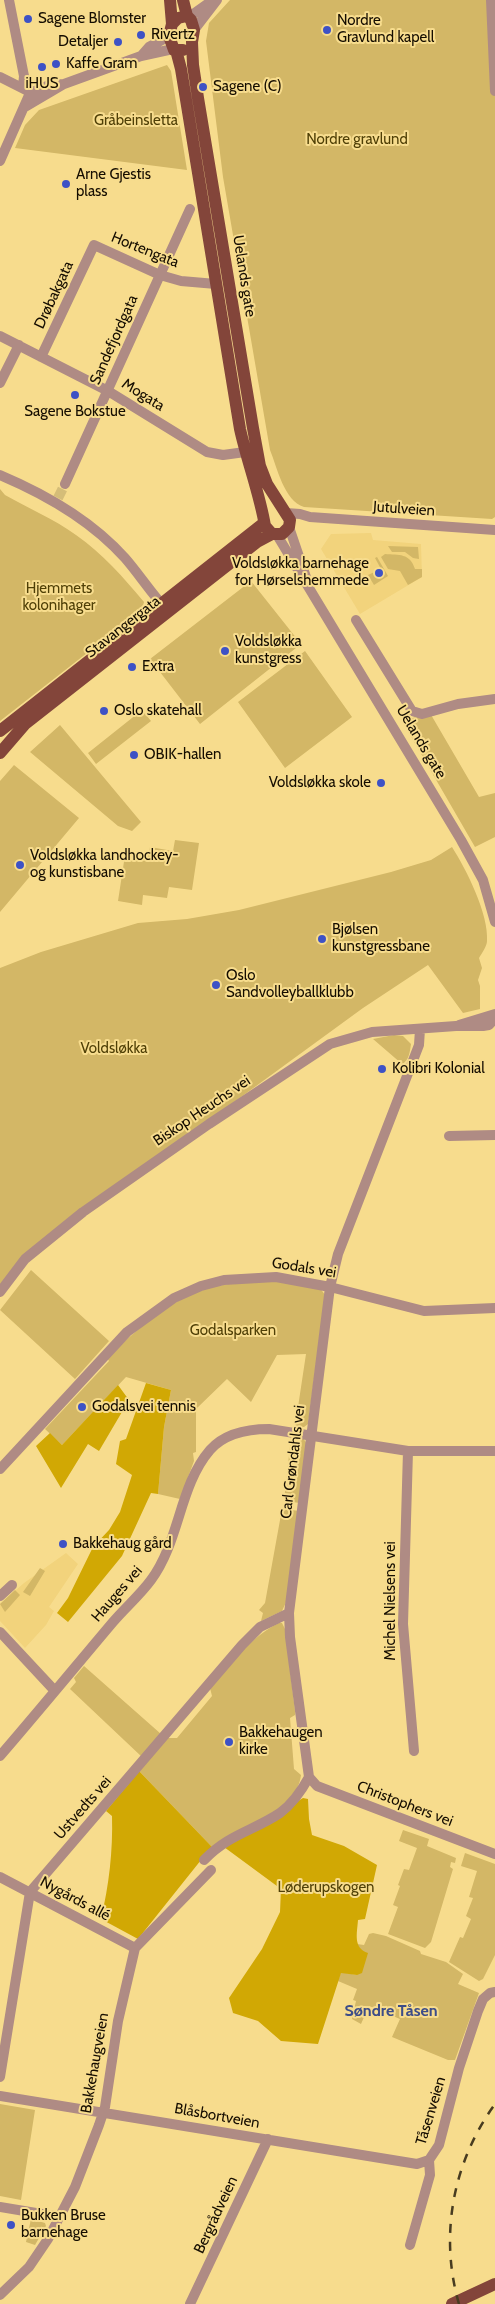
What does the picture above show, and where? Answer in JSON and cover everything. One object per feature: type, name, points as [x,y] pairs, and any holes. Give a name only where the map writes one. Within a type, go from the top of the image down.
[{"type":"main road","name":"Uelands gate","points":[[170,0],[170,30],[181,69],[234,400],[245,452],[266,530],[274,535]]},
{"type":"main road","name":"Uelands gate","points":[[183,0],[193,36],[198,98],[257,450],[266,484],[287,519]]},
{"type":"main road","points":[[170,30],[178,18],[188,17]]},
{"type":"main road","points":[[175,50],[184,49],[193,36]]},
{"type":"main road","points":[[264,521],[272,511],[287,519],[286,531],[274,535]]},
{"type":"main road","name":"Stavangergata","points":[[0,753],[25,724],[165,608],[264,521]]},
{"type":"main road","name":"Stavangergata","points":[[0,732],[165,608],[257,542],[274,535]]},
{"type":"main road","points":[[452,2304],[495,2284]]},
{"type":"street","points":[[1,155],[25,107],[29,93],[9,0]]},
{"type":"street","points":[[188,17],[216,0]]},
{"type":"street","points":[[193,36],[216,0]]},
{"type":"street","points":[[491,0],[495,91]]},
{"type":"street","points":[[141,56],[170,30]]},
{"type":"street","points":[[29,93],[49,85],[64,84],[141,56],[175,50]]},
{"type":"street","points":[[0,77],[29,93]]},
{"type":"street","name":"Sandefjordgata","points":[[66,484],[190,209]]},
{"type":"street","name":"Hortengata","points":[[94,245],[160,275],[181,281],[216,284]]},
{"type":"street","name":"Drøbakgata","points":[[41,357],[94,245]]},
{"type":"street","name":"Mogata","points":[[0,336],[108,391],[207,452],[223,455],[245,452]]},
{"type":"street","points":[[0,383],[19,345]]},
{"type":"street","points":[[0,475],[57,501],[107,539],[125,558],[165,608]]},
{"type":"street","name":"Jutulveien","points":[[287,519],[310,518],[495,530]]},
{"type":"street","name":"Uelands gate","points":[[287,519],[308,583],[462,840],[483,880],[494,911],[495,922]]},
{"type":"street","name":"Uelands gate","points":[[274,535],[300,575],[308,583]]},
{"type":"street","points":[[356,620],[412,711],[422,714],[458,704],[495,699]]},
{"type":"street","name":"Biskop Heuchs vei","points":[[456,1026],[495,1014]]},
{"type":"street","name":"Biskop Heuchs vei","points":[[0,1292],[26,1259],[83,1212],[209,1124],[330,1044],[372,1032],[483,1026],[489,1024],[495,1018]]},
{"type":"street","name":"Carl Grøndahls vei","points":[[309,1777],[290,1637],[289,1613],[330,1287],[338,1254],[419,1045],[420,1029]]},
{"type":"street","points":[[450,1136],[495,1135]]},
{"type":"street","name":"Godals vei","points":[[0,1468],[127,1332],[174,1298],[200,1286],[245,1277],[276,1277],[330,1287],[424,1312],[495,1308]]},
{"type":"street","name":"Hauges vei","points":[[0,1756],[125,1608],[151,1580],[173,1535],[199,1464],[212,1448],[238,1433],[269,1428],[408,1450],[495,1452]]},
{"type":"street","name":"Michel Nielsens vei","points":[[408,1450],[404,1624],[414,1751]]},
{"type":"street","points":[[0,1596],[12,1585]]},
{"type":"street","name":"Ustvedts vei","points":[[30,1892],[242,1645],[260,1627],[289,1613]]},
{"type":"street","points":[[0,1632],[55,1692]]},
{"type":"street","points":[[204,1860],[231,1837],[281,1812],[300,1792],[309,1777]]},
{"type":"street","name":"Christophers vei","points":[[309,1777],[317,1786],[495,1854]]},
{"type":"street","points":[[134,1948],[211,1870]]},
{"type":"street","name":"Nygårds allé","points":[[0,1878],[134,1948]]},
{"type":"street","points":[[0,2077],[30,1892]]},
{"type":"street","name":"Bakkehaugveien","points":[[0,2295],[38,2255],[60,2217],[75,2187],[104,2112],[118,2021],[134,1948]]},
{"type":"street","name":"Tåsenveien","points":[[410,2245],[430,2175],[429,2160],[438,2145],[459,2068],[481,2004],[490,1993],[495,1992]]},
{"type":"street","name":"Blåsbortveien","points":[[0,2096],[417,2164],[429,2160]]},
{"type":"street","name":"Bergrådveien","points":[[190,2304],[268,2139]]},
{"type":"street","points":[[0,2207],[60,2217]]},
{"type":"shaded area","name":"Voldsløkka barnehage for Hørselshemmede","points":[[371,533],[373,540],[421,544],[422,577],[360,614],[321,549],[331,534]]},
{"type":"shaded area","points":[[66,1553],[78,1564],[49,1607],[54,1611],[46,1625],[25,1648],[0,1621],[0,1604],[24,1583]]},
{"type":"green space","name":"Nordre gravlund","points":[[230,0],[495,0],[495,517],[492,519],[304,507],[297,504],[286,491],[270,450],[223,177],[206,41],[209,23]]},
{"type":"green space","name":"Gråbeinsletta","points":[[167,65],[171,71],[187,170],[15,148],[25,125],[39,110]]},
{"type":"green space","name":"Hjemmets kolonihager","points":[[0,489],[5,495],[68,529],[86,542],[112,566],[144,602],[142,610],[0,721]]},
{"type":"green space","points":[[388,546],[418,547],[419,559],[413,558],[405,552],[392,552]]},
{"type":"green space","points":[[385,554],[407,557],[415,569],[422,569],[422,577],[408,585],[400,571],[388,569],[381,557]]},
{"type":"green space","points":[[377,557],[388,576],[374,585],[368,575],[381,569],[375,558]]},
{"type":"green space","name":"Voldsløkka kunstgress","points":[[251,581],[301,644],[200,724],[150,659]]},
{"type":"green space","points":[[305,651],[352,717],[285,768],[238,702]]},
{"type":"green space","points":[[142,710],[151,721],[96,764],[88,753]]},
{"type":"green space","points":[[430,713],[479,797],[495,793],[495,837],[475,847],[402,721]]},
{"type":"green space","points":[[60,725],[141,822],[132,831],[118,826],[30,752]]},
{"type":"green space","name":"Voldsløkka landhockey- og kunstisbane","points":[[14,765],[79,818],[0,912],[0,781]]},
{"type":"green space","points":[[175,840],[199,843],[192,890],[169,887],[167,898],[143,895],[142,905],[118,901],[125,855],[148,858],[150,847],[173,851]]},
{"type":"green space","name":"Voldsløkka","points":[[452,847],[476,892],[487,930],[487,943],[479,958],[482,968],[478,980],[480,986],[480,1009],[463,1013],[428,965],[363,1008],[93,1205],[26,1260],[0,1293],[0,968],[41,952],[138,923],[187,919],[239,910],[391,872],[431,860]]},
{"type":"green space","points":[[394,1035],[403,1036],[411,1044],[408,1058],[402,1064],[373,1039]]},
{"type":"green space","points":[[31,1270],[109,1341],[75,1379],[0,1310]]},
{"type":"green space","name":"Godalsparken","points":[[270,1280],[320,1288],[325,1295],[308,1424],[304,1427],[295,1427],[306,1354],[277,1355],[251,1402],[227,1379],[196,1409],[196,1452],[193,1453],[194,1461],[180,1499],[158,1494],[164,1427],[171,1390],[126,1377],[62,1445],[45,1429],[109,1361],[107,1358],[160,1312],[189,1295],[206,1289],[234,1283]]},
{"type":"green space","points":[[146,1383],[171,1390],[164,1427],[158,1494],[151,1493],[122,1556],[68,1622],[57,1613],[68,1598],[93,1547],[109,1530],[120,1512],[132,1475],[116,1464],[120,1441],[126,1439]]},
{"type":"green space","points":[[118,1385],[129,1400],[99,1451],[88,1444],[61,1488],[36,1446],[50,1433],[62,1445]]},
{"type":"green space","points":[[291,1437],[303,1438],[307,1444],[300,1503],[284,1501]]},
{"type":"green space","points":[[282,1509],[300,1511],[287,1600],[282,1611],[261,1621],[263,1613],[259,1610],[265,1603]]},
{"type":"green space","points":[[40,1568],[45,1571],[30,1596],[23,1592]]},
{"type":"green space","points":[[15,1590],[20,1595],[5,1612],[0,1604]]},
{"type":"green space","points":[[279,1623],[282,1623],[285,1629],[295,1711],[295,1715],[290,1718],[294,1769],[301,1775],[297,1788],[290,1799],[279,1810],[252,1828],[213,1848],[139,1771],[168,1738],[177,1738],[212,1696],[210,1688],[250,1643]]},
{"type":"green space","points":[[84,1666],[161,1734],[142,1757],[70,1689],[76,1682],[74,1678]]},
{"type":"green space","points":[[139,1771],[213,1848],[205,1855],[138,1939],[101,1919],[108,1881],[112,1842],[112,1816],[106,1811]]},
{"type":"green space","name":"Løderupskogen","points":[[303,1798],[308,1799],[312,1835],[344,1846],[377,1865],[365,1919],[358,1920],[358,1944],[363,1951],[368,1953],[362,1973],[357,1975],[341,1973],[318,2044],[281,2041],[258,2021],[233,2013],[229,1998],[262,1949],[280,1912],[281,1889],[224,1847]]},
{"type":"green space","points":[[403,1830],[429,1839],[427,1846],[456,1858],[455,1863],[451,1862],[450,1867],[453,1869],[431,1942],[425,1948],[388,1934],[398,1907],[393,1905],[400,1886],[398,1885],[404,1869],[409,1870],[417,1848],[399,1841]]},
{"type":"green space","points":[[465,1853],[495,1864],[495,1955],[483,1979],[479,1981],[449,1962],[460,1937],[463,1938],[471,1919],[466,1916],[473,1898],[469,1897],[477,1871],[461,1866]]},
{"type":"green space","points":[[369,1934],[386,1936],[420,1951],[421,1954],[446,1962],[463,1974],[458,1984],[479,1993],[455,2060],[448,2060],[392,2037],[400,2019],[369,2006],[361,2024],[352,2019],[356,2001],[353,2000],[357,1989],[338,1981],[341,1972],[357,1975],[361,1951],[357,1944],[364,1945]]},
{"type":"green space","points":[[0,2104],[35,2110],[21,2200],[0,2196]]},
{"type":"green space","points":[[31,2219],[45,2223],[46,2226],[35,2245],[26,2242]]},
{"type":"tunnel","points":[[58,498],[65,484]]},
{"type":"railway","points":[[459,2304],[450,2252],[454,2200],[469,2150],[495,2104]]},
{"type":"place","name":"Sagene Blomster","points":[[28,19]]},
{"type":"place","name":"Nordre Gravlund kapell","points":[[327,30]]},
{"type":"place","name":"Rivertz","points":[[141,35]]},
{"type":"place","name":"Detaljer","points":[[118,42]]},
{"type":"place","name":"Kaffe Gram","points":[[56,64]]},
{"type":"place","name":"iHUS","points":[[42,67]]},
{"type":"place","name":"Sagene (C)","points":[[203,87]]},
{"type":"place","name":"Arne Gjestis plass","points":[[66,184]]},
{"type":"place","name":"Sagene Bokstue","points":[[75,395]]},
{"type":"place","name":"Voldsløkka barnehage for Hørselshemmede","points":[[379,573]]},
{"type":"place","name":"Voldsløkka kunstgress","points":[[225,651]]},
{"type":"place","name":"Extra","points":[[132,667]]},
{"type":"place","name":"Oslo skatehall","points":[[104,711]]},
{"type":"place","name":"OBIK-hallen","points":[[134,755]]},
{"type":"place","name":"Voldsløkka skole","points":[[381,783]]},
{"type":"place","name":"Voldsløkka landhockey- og kunstisbane","points":[[20,865]]},
{"type":"place","name":"Bjølsen kunstgressbane","points":[[322,939]]},
{"type":"place","name":"Oslo Sandvolleyballklubb","points":[[216,985]]},
{"type":"place","name":"Kolibri Kolonial","points":[[382,1069]]},
{"type":"place","name":"Godalsvei tennis","points":[[82,1407]]},
{"type":"place","name":"Bakkehaug gård","points":[[63,1544]]},
{"type":"place","name":"Bakkehaugen kirke","points":[[229,1742]]},
{"type":"place","name":"Bukken Bruse barnehage","points":[[11,2225]]},
{"type":"district","name":"Søndre Tåsen","points":[[391,2011]]}]
